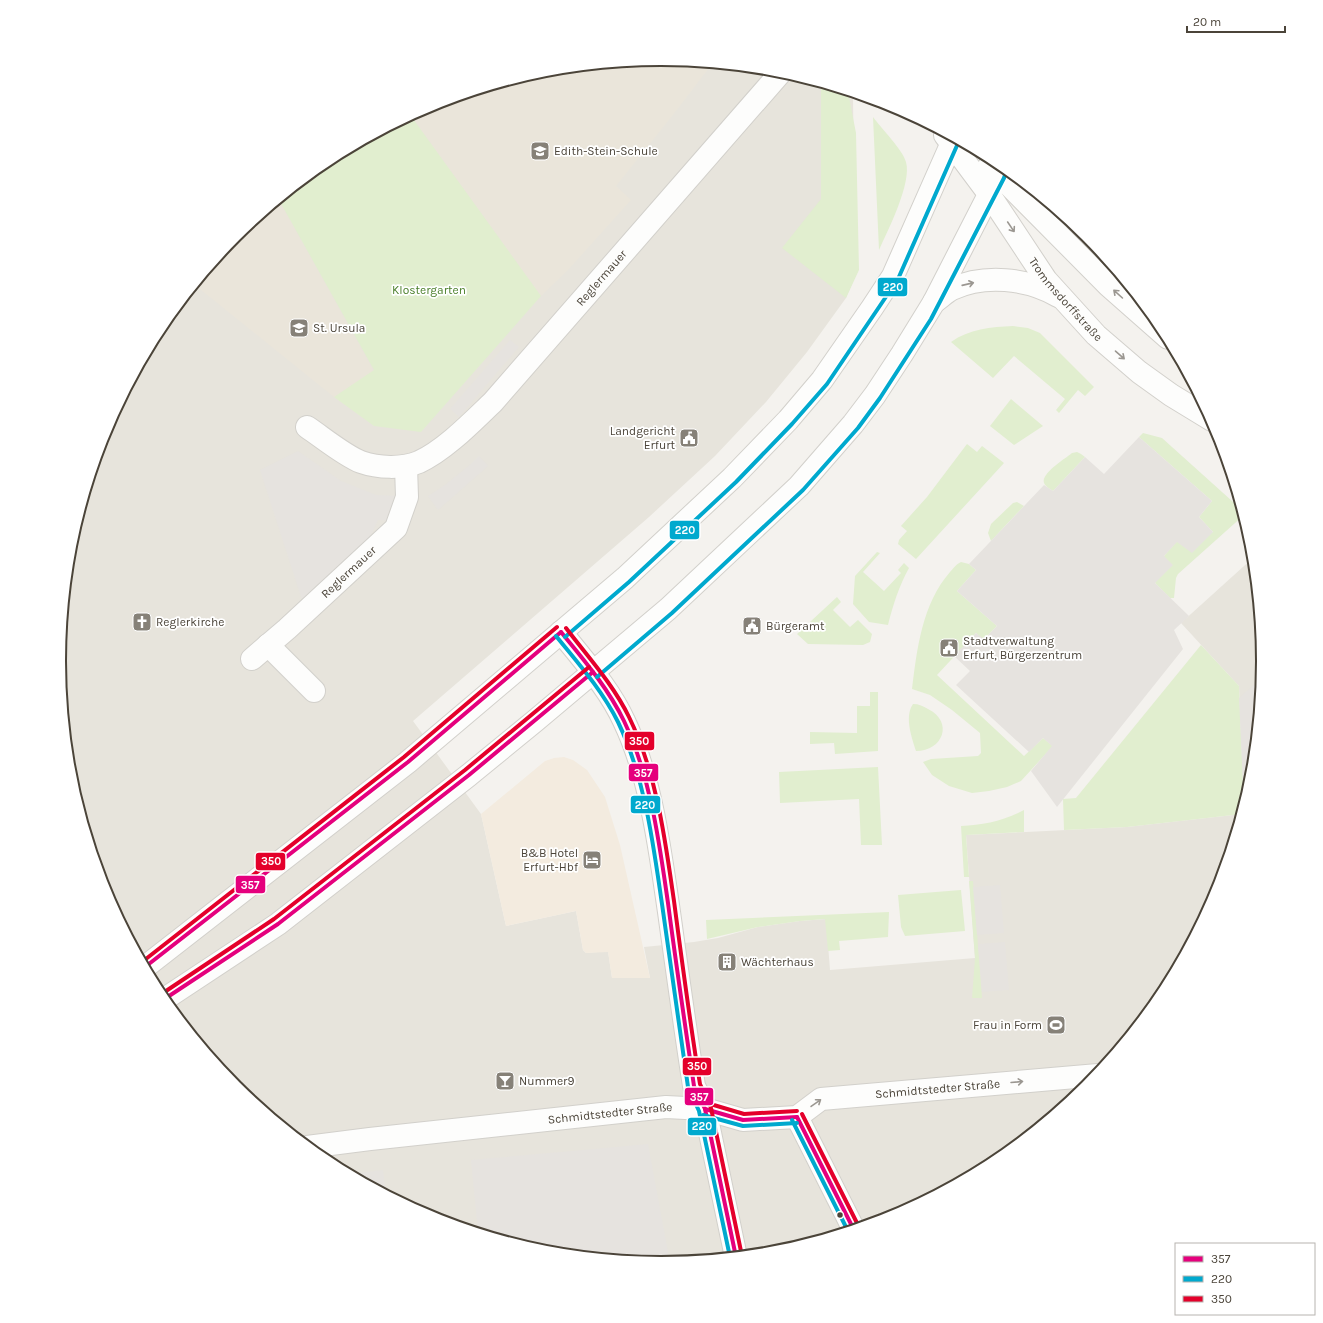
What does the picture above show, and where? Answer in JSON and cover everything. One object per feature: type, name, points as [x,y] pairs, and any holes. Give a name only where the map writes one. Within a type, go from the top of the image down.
[{"type":"street","name":"Reglermauer","points":[[307,427],[360,462],[374,466],[406,466],[418,462],[450,442],[493,402],[777,77]]},
{"type":"street","points":[[149,964],[408,762],[625,578],[732,478],[788,420],[822,380],[893,276],[949,140]]},
{"type":"street","name":"Trommsdorffstraße","points":[[953,143],[1046,280],[1096,335],[1139,372],[1171,395],[1203,415]]},
{"type":"street","points":[[169,996],[278,924],[469,775],[668,609],[799,486],[853,424],[875,395],[902,354],[934,302],[1000,172]]},
{"type":"street","points":[[1008,178],[1110,286],[1151,323]]},
{"type":"street","points":[[934,302],[951,290],[966,284],[989,280],[1011,281],[1034,285],[1047,289],[1062,298]]},
{"type":"street","name":"Reglermauer","points":[[314,691],[260,652],[382,532],[396,528],[407,497],[406,466]]},
{"type":"street","points":[[561,632],[593,672],[611,698],[624,720],[638,756],[660,849],[694,1086],[705,1109],[735,1252]]},
{"type":"street","name":"Schmidtstedter Straße","points":[[316,1146],[666,1108],[705,1109],[744,1120],[797,1117],[821,1099],[1090,1076]]},
{"type":"street","points":[[797,1117],[852,1225]]},
{"type":"shaded area","name":"Edith-Stein-Schule","points":[[662,66],[709,68],[616,186],[631,200],[568,270],[541,296],[414,120],[470,98],[507,86],[545,77],[623,67]]},
{"type":"shaded area","points":[[623,67],[700,67],[739,71],[778,77],[816,86],[853,98],[855,277],[846,298],[807,352],[766,402],[715,456],[649,517],[413,721],[481,814],[506,926],[576,911],[583,950],[586,953],[608,951],[612,978],[650,978],[644,947],[694,942],[718,938],[758,927],[826,919],[830,970],[975,958],[966,835],[1127,827],[1237,815],[1212,889],[1196,925],[1157,992],[1134,1024],[1083,1083],[1024,1134],[992,1157],[925,1196],[889,1212],[816,1237],[778,1246],[700,1256],[623,1256],[545,1246],[507,1237],[434,1212],[398,1196],[331,1157],[299,1134],[240,1083],[189,1024],[166,992],[127,925],[111,889],[86,816],[77,778],[67,700],[66,662],[67,623],[77,545],[86,507],[111,434],[127,398],[166,331],[189,299],[240,240],[299,189],[331,166],[398,127],[434,111],[507,86],[545,77]]},
{"type":"shaded area","name":"St. Ursula","points":[[281,204],[374,371],[334,397],[198,288],[240,240]]},
{"type":"shaded area","points":[[510,340],[519,347],[459,417],[450,409]]},
{"type":"shaded area","points":[[1139,437],[1212,501],[1199,517],[1213,532],[1192,553],[1177,542],[1164,556],[1173,565],[1155,583],[1189,616],[1174,630],[1183,649],[1057,807],[1031,771],[1052,746],[1043,738],[1029,752],[956,685],[970,671],[954,656],[976,633],[984,639],[997,626],[957,591],[976,570],[969,564],[1044,485],[1053,491],[1085,457],[1104,474]]},
{"type":"shaded area","points":[[298,451],[341,481],[376,495],[398,496],[395,521],[378,520],[366,547],[303,603],[260,470]]},
{"type":"shaded area","points":[[479,456],[488,466],[438,510],[428,496],[445,485]]},
{"type":"shaded area","points":[[1249,562],[1256,623],[1257,662],[1256,700],[1252,739],[1243,789],[1239,686],[1181,623]]},
{"type":"shaded area","points":[[1256,683],[1252,739],[1243,790],[1239,698]]},
{"type":"shaded area","name":"B&B Hotel Erfurt-Hbf","points":[[564,757],[573,760],[587,770],[605,797],[620,845],[650,978],[612,978],[608,952],[586,953],[583,950],[576,911],[506,926],[481,814],[545,761]]},
{"type":"shaded area","points":[[1000,885],[1004,933],[977,935],[973,887]]},
{"type":"shaded area","points":[[1005,942],[1009,990],[982,992],[978,944]]},
{"type":"shaded area","points":[[648,1144],[669,1257],[623,1256],[584,1252],[545,1246],[507,1237],[478,1227],[471,1160]]},
{"type":"shaded area","points":[[383,1170],[385,1189],[364,1177],[357,1173]]},
{"type":"green space","points":[[821,88],[849,97],[856,133],[859,270],[846,298],[782,248],[821,199]]},
{"type":"green space","points":[[873,117],[901,151],[906,162],[907,171],[906,182],[898,206],[879,250]]},
{"type":"green space","name":"Klostergarten","points":[[414,120],[541,296],[421,432],[374,426],[334,397],[374,370],[281,204],[331,166],[398,127]]},
{"type":"green space","points":[[1013,326],[1028,328],[1040,333],[1094,387],[1085,396],[1078,390],[1059,413],[1056,410],[1065,399],[1014,356],[993,378],[951,342],[973,331]]},
{"type":"green space","points":[[1011,399],[1043,426],[1014,445],[990,426]]},
{"type":"green space","points":[[1143,433],[1162,438],[1236,505],[1240,519],[1178,574],[1176,578],[1174,598],[1170,598],[1155,583],[1164,556],[1177,541],[1213,532],[1199,517],[1212,501],[1139,437]]},
{"type":"green space","points":[[967,444],[977,452],[982,446],[1004,463],[916,559],[898,544],[899,540],[907,531],[901,526],[927,497]]},
{"type":"green space","points":[[1077,452],[1085,457],[1053,491],[1046,486],[1044,479],[1046,475],[1059,462],[1072,453]]},
{"type":"green space","points":[[1017,502],[1024,506],[991,541],[988,533],[991,524],[1013,503]]},
{"type":"green space","points":[[877,552],[880,553],[863,572],[884,591],[901,573],[898,570],[904,563],[909,568],[902,582],[888,625],[869,622],[853,604],[855,576]]},
{"type":"green space","points":[[961,562],[969,564],[976,570],[957,591],[997,626],[983,640],[976,633],[937,675],[1024,756],[1043,738],[1053,746],[1021,781],[1007,787],[972,793],[949,786],[932,775],[923,762],[931,759],[978,756],[981,753],[980,733],[952,710],[930,695],[912,689],[916,658],[922,628],[927,613],[933,598],[941,585],[950,572]]},
{"type":"green space","points":[[837,597],[841,602],[833,610],[850,627],[858,620],[872,634],[870,642],[863,645],[808,644],[797,634]]},
{"type":"green space","points":[[1201,645],[1239,686],[1243,789],[1237,815],[1127,827],[1064,830],[1063,799],[1076,798]]},
{"type":"green space","points":[[870,692],[878,692],[878,751],[835,754],[834,743],[810,744],[810,732],[857,733],[857,706],[870,706]]},
{"type":"green space","points":[[913,704],[921,705],[936,715],[941,721],[943,728],[939,741],[925,750],[916,751],[913,740],[909,715]]},
{"type":"green space","points":[[878,767],[882,845],[861,845],[859,799],[780,803],[779,772]]},
{"type":"green space","points":[[1024,810],[1024,832],[966,835],[969,877],[964,877],[961,826],[993,822]]},
{"type":"green space","points":[[969,881],[973,881],[982,998],[972,998],[975,958]]},
{"type":"green space","points":[[961,890],[965,931],[905,936],[901,927],[898,895]]},
{"type":"green space","points":[[889,912],[888,937],[839,941],[840,950],[828,951],[825,919],[758,927],[707,939],[706,920]]},
{"type":"transit line","name":"220","points":[[565,637],[629,582],[736,482],[792,424],[827,384],[898,279],[957,145]]},
{"type":"transit line","name":"220","points":[[597,677],[672,613],[803,490],[858,428],[880,398],[931,319],[1005,175]]},
{"type":"transit line","name":"350","points":[[146,959],[404,757],[557,627]]},
{"type":"transit line","name":"350","points":[[566,628],[616,693],[629,717],[647,761],[659,807],[667,854],[700,1084],[711,1108],[741,1252]]},
{"type":"transit line","name":"357","points":[[561,632],[611,697],[624,721],[641,765],[653,810],[661,856],[694,1086],[705,1109],[735,1252]]},
{"type":"transit line","name":"357","points":[[149,964],[408,762],[561,632]]},
{"type":"transit line","name":"220","points":[[556,636],[589,677],[612,710],[635,765],[647,811],[655,858],[688,1087],[699,1111],[729,1253]]},
{"type":"transit line","name":"350","points":[[166,991],[274,919],[465,770],[589,667]]},
{"type":"transit line","name":"357","points":[[169,996],[278,924],[469,775],[593,672]]},
{"type":"transit line","name":"350","points":[[707,1103],[744,1114],[797,1111]]},
{"type":"transit line","name":"357","points":[[705,1109],[743,1120],[797,1117]]},
{"type":"transit line","name":"350","points":[[802,1114],[857,1223]]},
{"type":"transit line","name":"220","points":[[703,1115],[743,1126],[797,1123]]},
{"type":"transit line","name":"357","points":[[797,1117],[852,1225]]},
{"type":"transit line","name":"220","points":[[792,1120],[846,1227]]},
{"type":"place","name":"Edith-Stein-Schule","points":[[540,151]]},
{"type":"place","name":"St. Ursula","points":[[299,328]]},
{"type":"place","name":"Landgericht Erfurt","points":[[689,438]]},
{"type":"place","name":"Reglerkirche","points":[[142,622]]},
{"type":"place","name":"Bürgeramt","points":[[752,626]]},
{"type":"place","name":"Stadtverwaltung Erfurt, Bürgerzentrum","points":[[949,648]]},
{"type":"place","name":"B&B Hotel Erfurt-Hbf","points":[[592,860]]},
{"type":"place","name":"Wächterhaus","points":[[727,962]]},
{"type":"place","name":"Frau in Form","points":[[1056,1025]]},
{"type":"place","name":"Nummer9","points":[[505,1081]]}]
